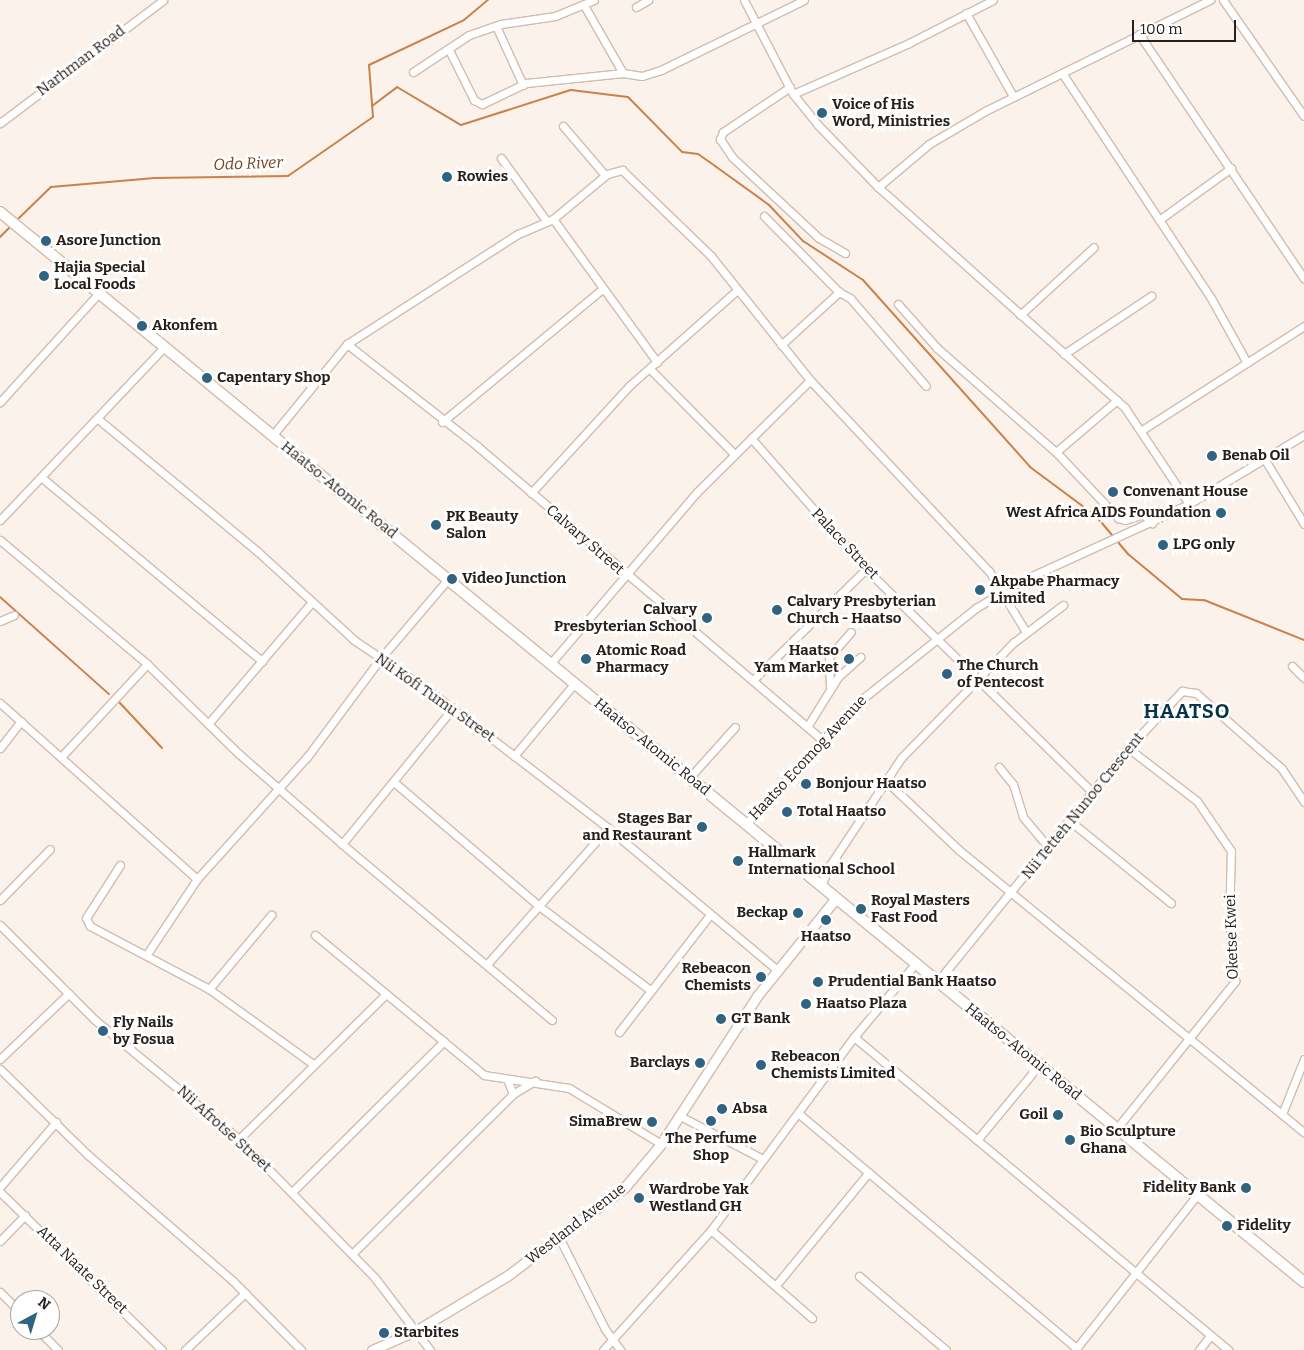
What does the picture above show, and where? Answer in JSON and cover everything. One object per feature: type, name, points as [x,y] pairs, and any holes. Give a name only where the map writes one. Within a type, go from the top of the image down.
[{"type":"main road","name":"Haatso-Atomic Road","points":[[0,212],[574,684],[748,823],[915,964],[1304,1282]]},
{"type":"street","name":"Narhman Road","points":[[0,123],[163,0]]},
{"type":"street","points":[[412,72],[450,50],[470,35],[496,26],[585,6],[594,0]]},
{"type":"street","points":[[636,7],[648,0]]},
{"type":"street","points":[[744,0],[791,91],[878,187],[1117,400],[1142,430],[1189,504]]},
{"type":"street","points":[[450,50],[477,104],[523,85],[623,73],[642,76],[661,70],[804,0]]},
{"type":"street","points":[[845,253],[818,238],[732,157],[720,139],[723,132],[791,91],[909,44],[993,0]]},
{"type":"street","points":[[878,187],[929,144],[1013,96],[1210,0]]},
{"type":"street","points":[[1223,0],[1304,116]]},
{"type":"street","points":[[585,6],[623,73]]},
{"type":"street","points":[[966,13],[1013,96]]},
{"type":"street","points":[[496,26],[523,85]]},
{"type":"street","points":[[1139,34],[1304,279]]},
{"type":"street","points":[[1062,72],[1160,220],[1247,363]]},
{"type":"street","points":[[563,126],[605,175]]},
{"type":"street","points":[[501,158],[658,362]]},
{"type":"street","points":[[1160,220],[1231,168]]},
{"type":"street","points":[[272,436],[347,344],[549,219],[605,175],[616,169],[628,172],[667,218],[711,256],[736,291],[810,380],[1003,591],[1026,632]]},
{"type":"street","points":[[764,216],[839,292],[850,298],[926,386]]},
{"type":"street","points":[[1020,315],[1094,247]]},
{"type":"street","points":[[442,422],[602,288]]},
{"type":"street","points":[[531,493],[597,418],[736,291]]},
{"type":"street","points":[[781,345],[839,292]]},
{"type":"street","points":[[0,402],[99,293]]},
{"type":"street","points":[[1064,354],[1151,296]]},
{"type":"street","points":[[898,304],[937,348],[1056,452],[1118,518],[1125,520],[1143,514],[1152,523]]},
{"type":"street","points":[[1142,430],[1304,326]]},
{"type":"street","name":"Calvary Street","points":[[347,344],[531,493],[624,575],[753,680],[821,739]]},
{"type":"street","points":[[0,520],[98,419],[164,347]]},
{"type":"street","points":[[650,369],[734,454]]},
{"type":"street","points":[[550,664],[624,575],[734,454],[810,380]]},
{"type":"street","points":[[1056,452],[1117,400]]},
{"type":"street","name":"Nii Kofi Tumu Street","points":[[98,419],[380,659],[453,708],[608,828],[709,916],[777,970]]},
{"type":"street","name":"Haatso Ecomog Avenue","points":[[748,823],[821,739],[934,638],[1003,591],[1096,550],[1189,504],[1304,435]]},
{"type":"street","name":"Palace Street","points":[[751,438],[866,569],[1092,793]]},
{"type":"street","points":[[1264,460],[1304,524]]},
{"type":"street","points":[[41,477],[262,661]]},
{"type":"street","points":[[0,540],[147,664],[208,724],[342,844],[488,963],[552,1020]]},
{"type":"street","points":[[753,680],[866,569]]},
{"type":"street","points":[[147,954],[197,879],[307,757],[380,659],[448,579]]},
{"type":"street","points":[[208,724],[312,602]]},
{"type":"street","points":[[822,886],[830,865],[885,780],[918,739],[1026,632],[1063,605]]},
{"type":"street","points":[[0,621],[14,615]]},
{"type":"street","points":[[807,727],[824,706],[830,689],[829,658],[851,632]]},
{"type":"street","points":[[830,689],[860,658]]},
{"type":"street","points":[[61,757],[147,664]]},
{"type":"street","points":[[1292,666],[1304,678]]},
{"type":"street","points":[[514,756],[574,684]]},
{"type":"street","name":"Nii Tetteh Nunoo Crescent","points":[[937,982],[1013,892],[1128,748],[1176,696],[1192,690],[1282,770],[1304,802]]},
{"type":"street","points":[[0,703],[197,879]]},
{"type":"street","points":[[342,844],[395,783],[453,708]]},
{"type":"street","points":[[0,748],[21,722]]},
{"type":"street","points":[[690,777],[734,727]]},
{"type":"street","name":"Oketse Kwei","points":[[1117,1128],[1235,985],[1229,921],[1231,851],[1197,801],[1128,748]]},
{"type":"street","points":[[999,767],[1013,784],[1023,818],[1048,847]]},
{"type":"street","points":[[885,780],[959,850],[1013,892],[1189,1040],[1304,1132]]},
{"type":"street","points":[[395,783],[539,906],[650,990]]},
{"type":"street","points":[[1070,822],[1171,903]]},
{"type":"street","points":[[488,963],[608,828]]},
{"type":"street","points":[[0,900],[50,849]]},
{"type":"street","points":[[120,865],[87,922],[209,988],[313,1064]]},
{"type":"street","name":"Westland Avenue","points":[[372,1350],[417,1330],[560,1240],[625,1187],[661,1144],[726,1040],[777,970],[836,898]]},
{"type":"street","points":[[209,988],[272,914]]},
{"type":"street","points":[[619,1032],[709,916]]},
{"type":"street","name":"Nii Afrotse Street","points":[[0,925],[95,1020],[240,1139],[352,1254],[417,1330],[430,1350]]},
{"type":"street","points":[[315,935],[385,995],[484,1074],[535,1081],[578,1091],[661,1144]]},
{"type":"street","points":[[603,1350],[711,1230],[854,1037],[915,964]]},
{"type":"street","points":[[0,1059],[69,993]]},
{"type":"street","points":[[240,1139],[313,1064],[385,995]]},
{"type":"street","points":[[854,1037],[1228,1350]]},
{"type":"street","points":[[292,1192],[444,1041]]},
{"type":"street","points":[[1282,1114],[1304,1059]]},
{"type":"street","points":[[978,1140],[1039,1065]]},
{"type":"street","points":[[0,1069],[88,1155],[245,1293],[301,1350]]},
{"type":"street","points":[[508,1078],[513,1094]]},
{"type":"street","points":[[352,1254],[513,1094],[535,1081]]},
{"type":"street","points":[[798,1113],[1076,1349],[1197,1195]]},
{"type":"street","points":[[680,1116],[763,1159]]},
{"type":"street","points":[[0,1187],[56,1122]]},
{"type":"street","points":[[776,1286],[869,1172]]},
{"type":"street","name":"Atta Naate Street","points":[[0,1192],[162,1350]]},
{"type":"street","points":[[0,1241],[24,1215]]},
{"type":"street","points":[[711,1230],[812,1318]]},
{"type":"street","points":[[560,1240],[612,1342],[620,1350]]},
{"type":"street","points":[[859,1276],[946,1350]]},
{"type":"street","points":[[0,1292],[10,1302]]},
{"type":"street","points":[[185,1350],[245,1293]]},
{"type":"street","points":[[1199,1350],[1210,1336]]},
{"type":"street","points":[[48,1340],[58,1350]]},
{"type":"waterway","name":"Odo River","points":[[16,221],[51,187],[155,178],[288,176],[373,117],[369,65],[464,20],[488,0]]},
{"type":"waterway","points":[[372,106],[397,87],[461,125],[571,90],[628,97],[682,152],[698,154],[715,166],[769,205],[803,241],[863,280],[1030,467],[1096,516],[1128,554],[1182,599],[1204,600],[1304,640]]},
{"type":"waterway","name":"Odo River","points":[[0,237],[11,226]]},
{"type":"waterway","points":[[0,597],[109,694]]},
{"type":"waterway","points":[[119,702],[162,748]]},
{"type":"place","name":"Voice of His Word, Ministries","points":[[822,113]]},
{"type":"place","name":"Rowies","points":[[447,177]]},
{"type":"place","name":"Asore Junction","points":[[46,241]]},
{"type":"place","name":"Hajia Special Local Foods","points":[[44,276]]},
{"type":"place","name":"Akonfem","points":[[142,326]]},
{"type":"place","name":"Capentary Shop","points":[[207,378]]},
{"type":"place","name":"Benab Oil","points":[[1212,456]]},
{"type":"place","name":"Convenant House","points":[[1113,492]]},
{"type":"place","name":"West Africa AIDS Foundation","points":[[1221,513]]},
{"type":"place","name":"PK Beauty Salon","points":[[436,525]]},
{"type":"place","name":"LPG only","points":[[1163,545]]},
{"type":"place","name":"Video Junction","points":[[452,579]]},
{"type":"place","name":"Akpabe Pharmacy Limited","points":[[980,590]]},
{"type":"place","name":"Calvary Presbyterian Church - Haatso","points":[[777,610]]},
{"type":"place","name":"Calvary Presbyterian School","points":[[707,618]]},
{"type":"place","name":"Atomic Road Pharmacy","points":[[586,659]]},
{"type":"place","name":"Haatso Yam Market","points":[[849,659]]},
{"type":"place","name":"The Church of Pentecost","points":[[947,674]]},
{"type":"place","name":"Bonjour Haatso","points":[[806,784]]},
{"type":"place","name":"Total Haatso","points":[[787,812]]},
{"type":"place","name":"Stages Bar and Restaurant","points":[[702,827]]},
{"type":"place","name":"Hallmark International School","points":[[738,861]]},
{"type":"place","name":"Royal Masters Fast Food","points":[[861,909]]},
{"type":"place","name":"Beckap","points":[[798,913]]},
{"type":"place","name":"Haatso","points":[[826,920]]},
{"type":"place","name":"Rebeacon Chemists","points":[[761,977]]},
{"type":"place","name":"Prudential Bank Haatso","points":[[818,982]]},
{"type":"place","name":"Haatso Plaza","points":[[806,1004]]},
{"type":"place","name":"GT Bank","points":[[721,1019]]},
{"type":"place","name":"Fly Nails by Fosua","points":[[103,1031]]},
{"type":"place","name":"Barclays","points":[[700,1063]]},
{"type":"place","name":"Rebeacon Chemists Limited","points":[[761,1065]]},
{"type":"place","name":"Absa","points":[[722,1109]]},
{"type":"place","name":"Goil","points":[[1058,1115]]},
{"type":"place","name":"The Perfume Shop","points":[[711,1121]]},
{"type":"place","name":"SimaBrew","points":[[652,1122]]},
{"type":"place","name":"Bio Sculpture Ghana","points":[[1070,1140]]},
{"type":"place","name":"Fidelity Bank","points":[[1246,1188]]},
{"type":"place","name":"Wardrobe Yak Westland GH","points":[[639,1198]]},
{"type":"place","name":"Fidelity","points":[[1227,1226]]},
{"type":"place","name":"Starbites","points":[[384,1333]]},
{"type":"district","name":"HAATSO","points":[[1187,711]]}]
